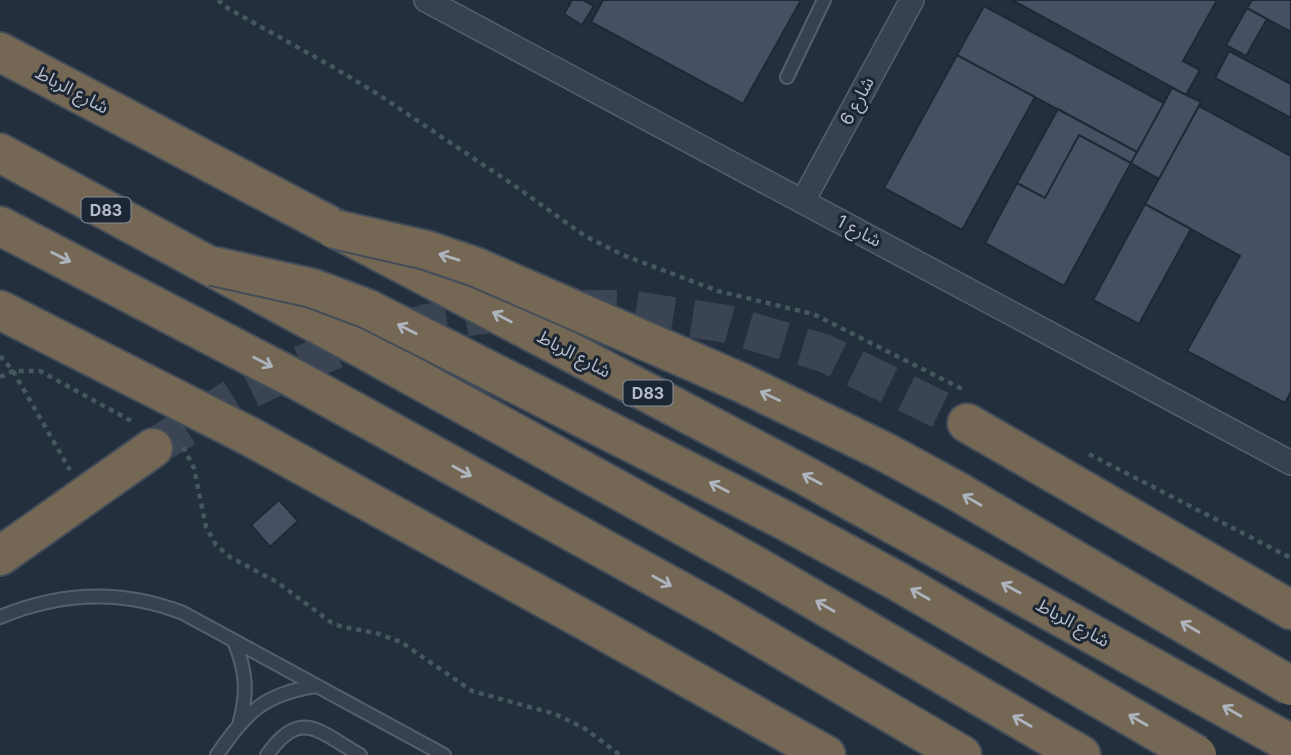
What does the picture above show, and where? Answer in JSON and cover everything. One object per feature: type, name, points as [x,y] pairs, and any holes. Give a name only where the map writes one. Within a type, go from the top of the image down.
[{"type":"highway","name":"شارع الرباط","points":[[0,52],[806,476],[1291,744]]},
{"type":"highway","name":"D83","points":[[0,153],[213,266],[754,565],[1081,755]]},
{"type":"highway","points":[[0,226],[345,406],[718,612],[962,755]]},
{"type":"highway","points":[[334,229],[426,250],[476,267],[814,417],[955,490],[1291,686]]},
{"type":"highway","points":[[213,266],[312,288],[368,309],[782,519],[897,581],[1196,755]]},
{"type":"highway","points":[[0,310],[247,435],[826,755]]},
{"type":"highway","points":[[972,410],[1291,610]]},
{"type":"highway","points":[[0,556],[157,438]]},
{"type":"highway","points":[[699,684],[779,755]]},
{"type":"street","name":"شارع 1","points":[[426,0],[1291,463]]},
{"type":"street","name":"شارع 6","points":[[803,201],[912,0]]},
{"type":"lane","points":[[787,77],[824,0]]},
{"type":"lane","points":[[0,617],[46,601],[81,596],[117,596],[162,605],[183,613],[444,755]]},
{"type":"lane","points":[[234,641],[245,672],[246,689],[240,722]]},
{"type":"lane","points":[[217,755],[240,722],[267,701],[300,688],[317,686]]},
{"type":"lane","points":[[267,755],[286,732],[303,727],[312,729],[360,755]]},
{"type":"path","points":[[218,0],[238,14],[333,66],[515,186],[575,229],[622,255],[718,291],[813,314],[972,410]]},
{"type":"path","points":[[0,356],[13,371],[72,474]]},
{"type":"path","points":[[0,377],[13,371],[40,371],[189,454],[206,527],[216,545],[230,557],[277,582],[332,623],[401,642],[472,691],[555,714],[583,728],[620,755]]},
{"type":"path","points":[[1086,453],[1291,558]]},
{"type":"building","points":[[572,0],[583,0],[594,6],[582,25],[564,14]]},
{"type":"building","points":[[603,0],[801,0],[743,104],[591,22]]},
{"type":"building","points":[[1012,0],[1217,0],[1183,61],[1200,70],[1186,95]]},
{"type":"building","points":[[1252,0],[1291,0],[1291,32],[1247,8]]},
{"type":"building","points":[[984,6],[1164,103],[1137,152],[957,55]]},
{"type":"building","points":[[1247,8],[1267,19],[1246,56],[1226,45]]},
{"type":"building","points":[[1229,51],[1291,84],[1291,118],[1215,78]]},
{"type":"building","points":[[957,55],[1035,97],[962,230],[884,188]]},
{"type":"building","points":[[1172,88],[1201,102],[1159,179],[1131,163]]},
{"type":"building","points":[[1199,106],[1291,156],[1291,392],[1285,403],[1187,351],[1240,256],[1145,204]]},
{"type":"building","points":[[1058,109],[1137,152],[1131,163],[1079,135],[1045,198],[1017,183]]},
{"type":"building","points":[[1079,135],[1131,163],[1064,286],[985,243],[1017,183],[1045,198]]},
{"type":"building","points":[[1145,204],[1191,229],[1139,324],[1093,300]]},
{"type":"building","points":[[279,500],[298,521],[270,547],[251,525]]},
{"type":"tunnel","points":[[153,448],[238,395],[329,352],[426,323],[526,309],[627,309],[727,324],[824,353],[967,423]]}]
